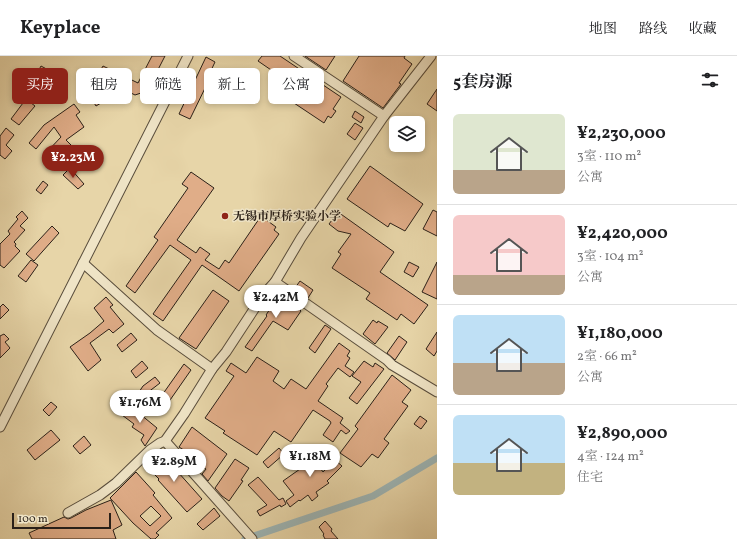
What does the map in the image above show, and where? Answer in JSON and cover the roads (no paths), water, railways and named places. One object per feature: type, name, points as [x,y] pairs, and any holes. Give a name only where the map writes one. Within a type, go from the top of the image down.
[{"type":"street","points":[[0,427],[188,56]]},
{"type":"street","points":[[294,56],[384,116]]},
{"type":"street","points":[[68,513],[100,495],[150,450],[165,441],[212,369],[226,352],[264,294],[275,282],[301,238],[384,116],[431,56]]},
{"type":"street","points":[[83,263],[157,330],[212,369]]},
{"type":"street","points":[[275,282],[392,365],[437,392]]},
{"type":"street","points":[[165,441],[252,539]]},
{"type":"waterway","points":[[245,539],[373,496],[437,458]]},
{"type":"place","name":"无锡市厚桥实验小学","points":[[225,216]]}]
